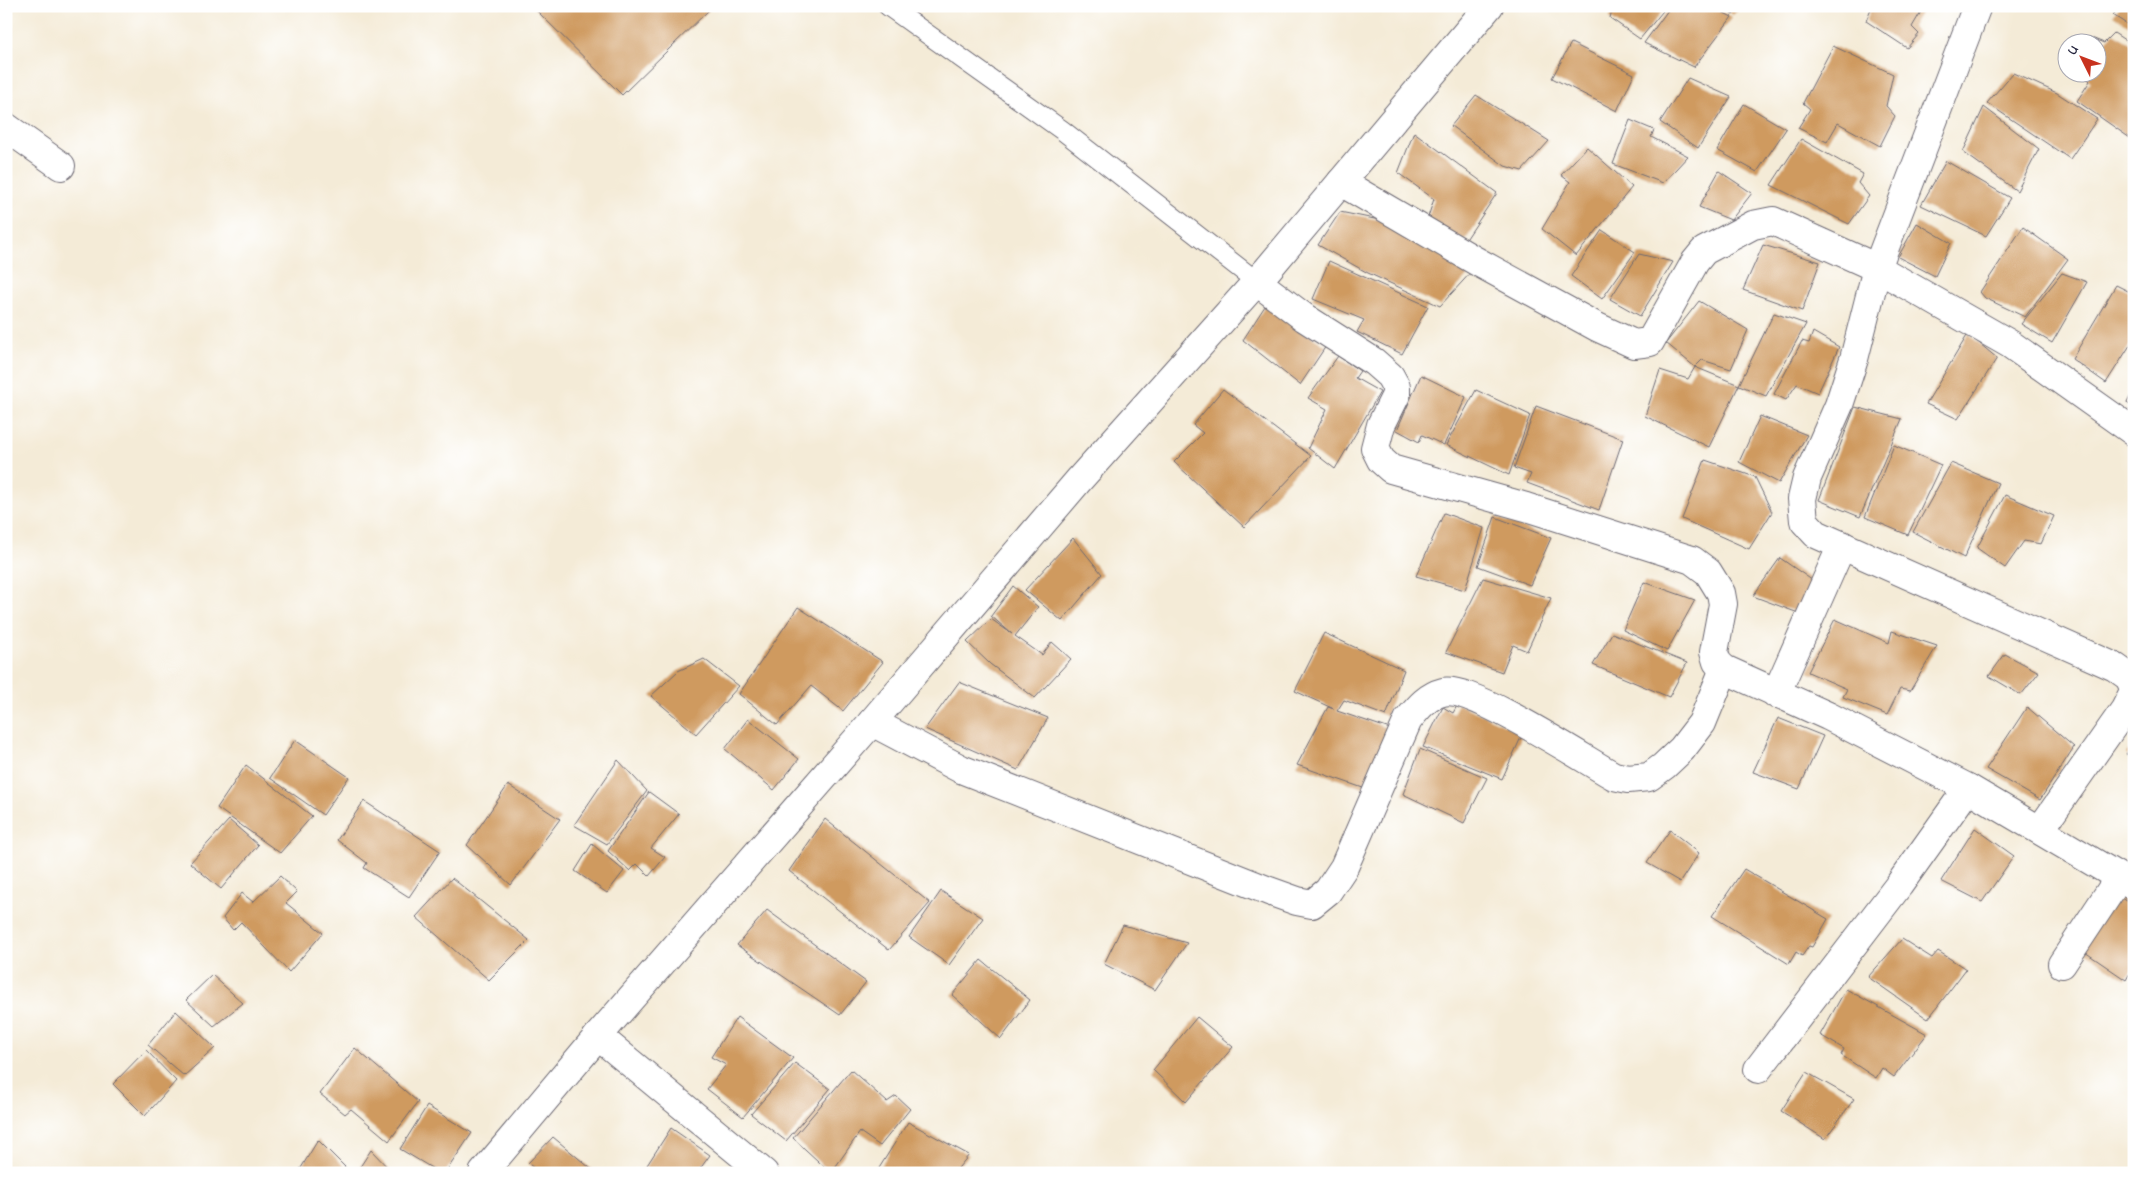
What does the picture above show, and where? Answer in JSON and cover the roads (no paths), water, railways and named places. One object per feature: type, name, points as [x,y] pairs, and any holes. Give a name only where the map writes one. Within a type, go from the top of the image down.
[{"type":"street","points":[[482,1173],[598,1036],[872,722],[1079,480],[1256,281],[1489,6]]},
{"type":"street","points":[[1977,6],[1877,268],[1854,359],[1839,405],[1807,478],[1802,499],[1804,521],[1816,534],[2116,667],[2128,678],[2134,690],[2125,709],[2040,830]]},
{"type":"street","points":[[6,128],[61,166]]},
{"type":"street","points":[[1341,182],[1476,261],[1597,327],[1634,344],[1650,342],[1695,262],[1704,251],[1762,222],[1773,221],[1877,268],[2010,344],[2134,432]]},
{"type":"street","points":[[1256,281],[1305,318],[1374,362],[1390,376],[1396,387],[1396,396],[1381,424],[1376,448],[1381,460],[1391,469],[1526,507],[1692,560],[1708,572],[1721,593],[1723,604],[1714,652],[1717,662],[1724,669],[1828,716],[1968,788],[2126,882],[2062,964]]},
{"type":"street","points":[[1776,694],[1842,544]]},
{"type":"street","points":[[872,722],[961,769],[1269,891],[1312,904],[1328,891],[1344,867],[1408,720],[1423,702],[1444,692],[1464,694],[1498,710],[1614,776],[1628,779],[1649,777],[1682,749],[1702,723],[1724,669]]},
{"type":"street","points":[[1758,1069],[1899,885],[1968,788]]},
{"type":"street","points":[[598,1036],[764,1173]]},
{"type":"lane","points":[[888,6],[1062,130],[1256,281]]}]
